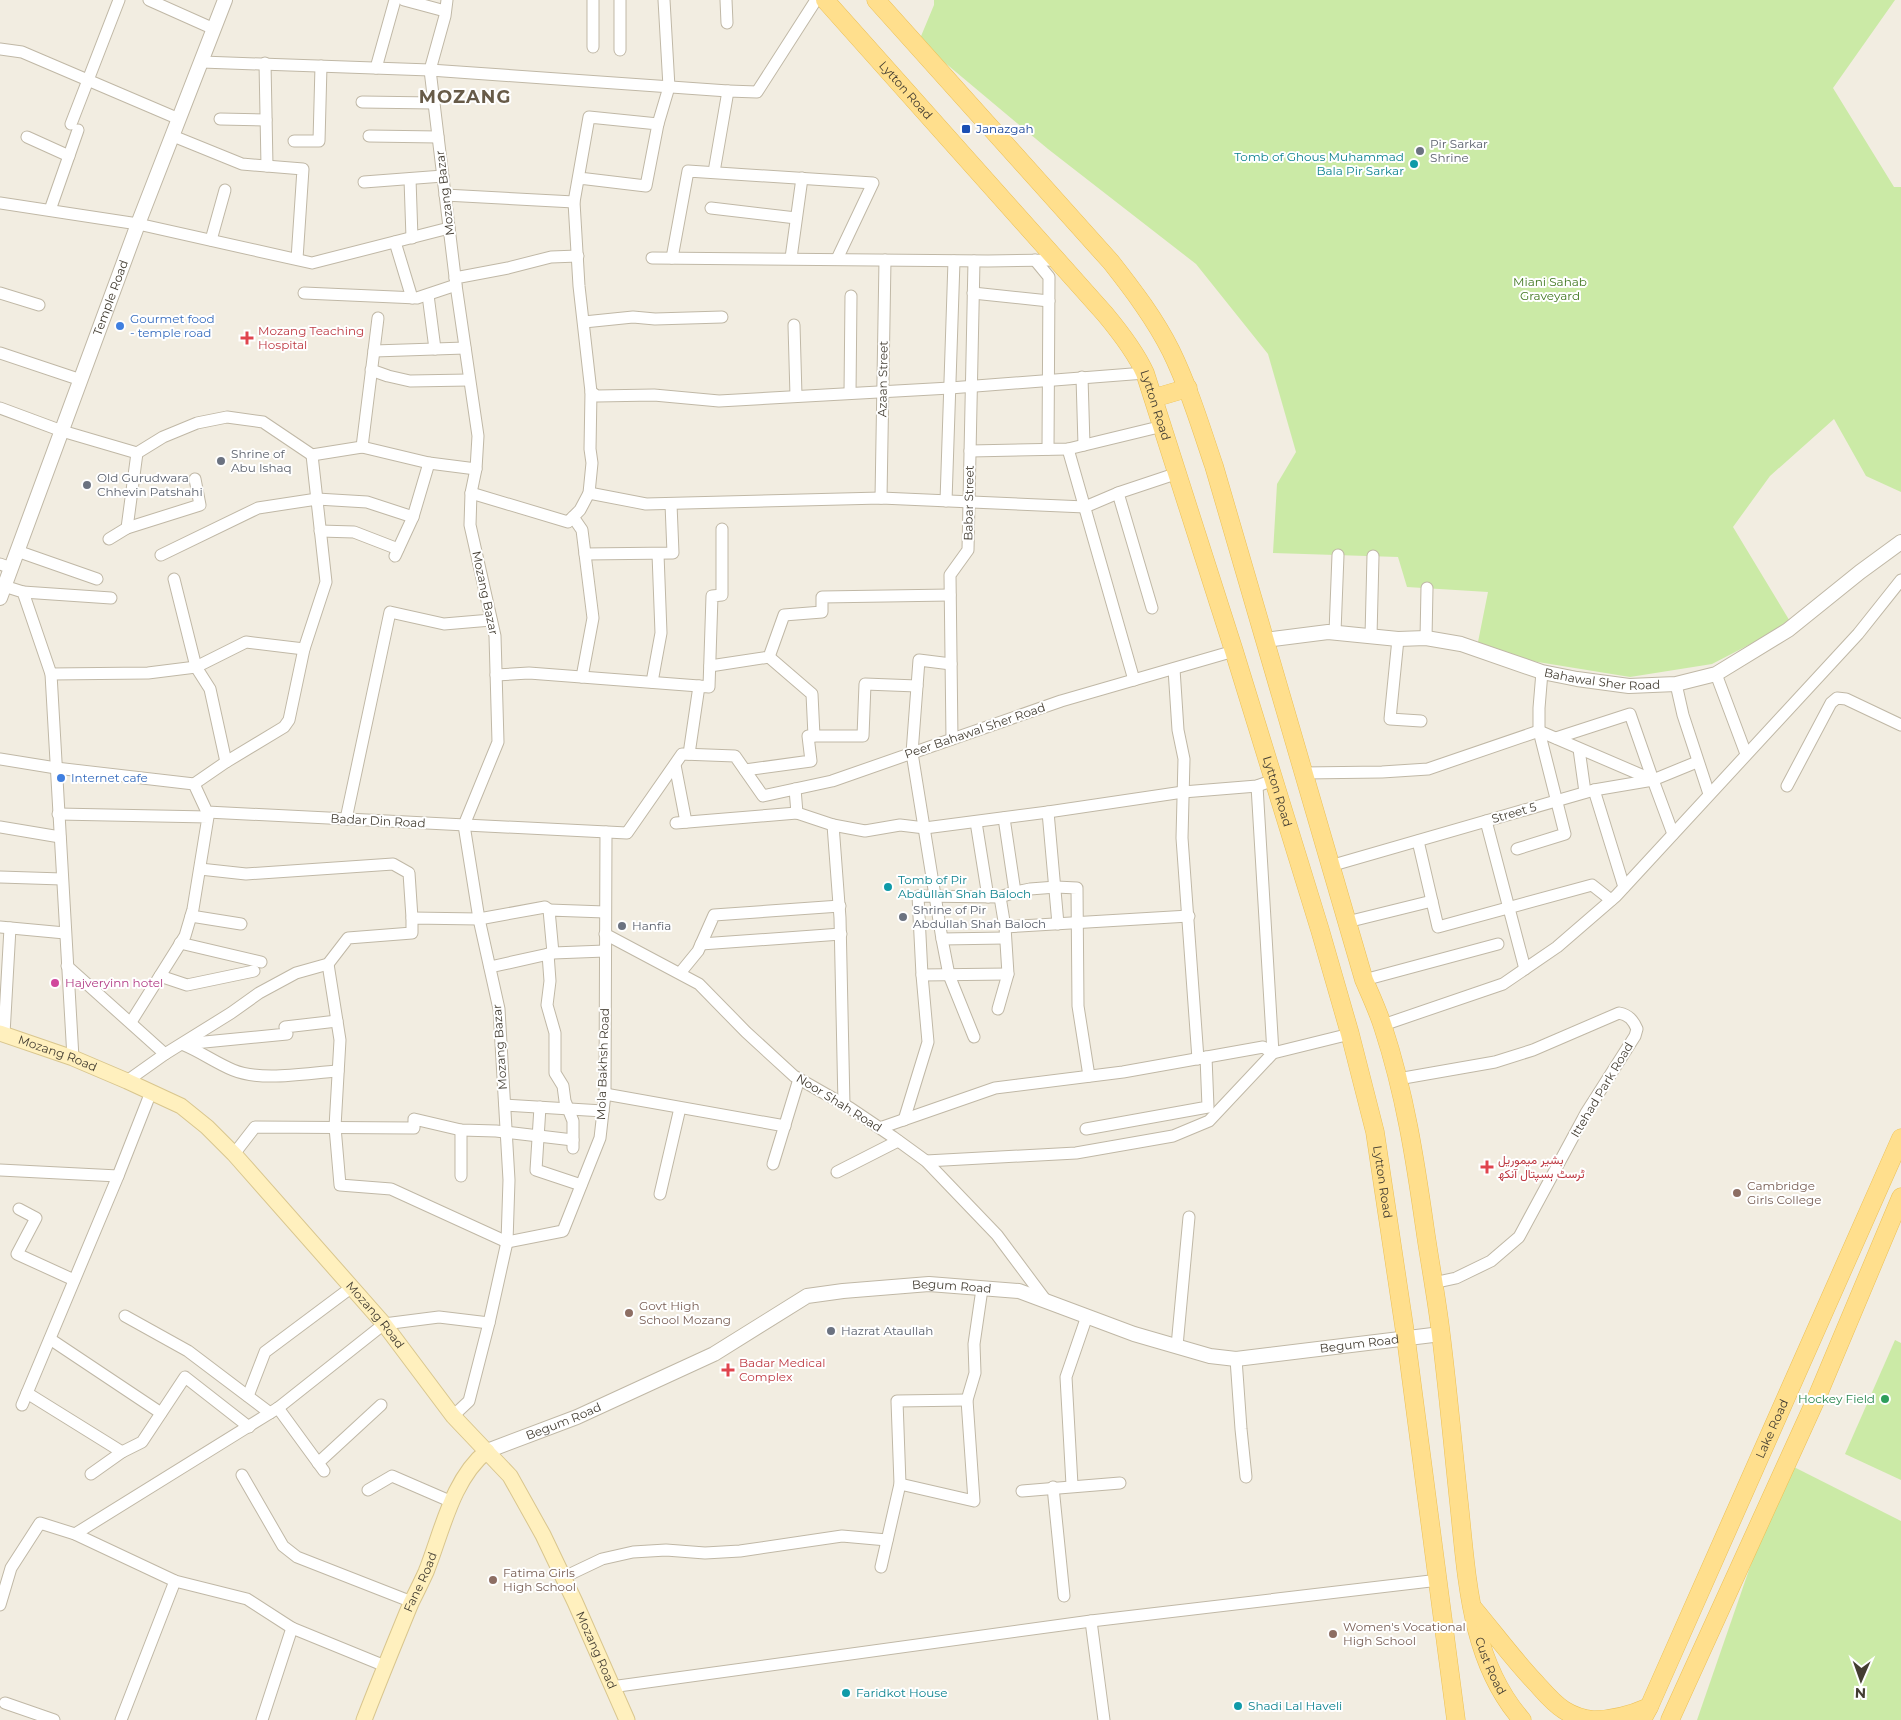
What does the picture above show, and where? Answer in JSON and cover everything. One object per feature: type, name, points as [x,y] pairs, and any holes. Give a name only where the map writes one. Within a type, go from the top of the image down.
[{"type":"main road","name":"Lytton Road","points":[[825,0],[1124,338],[1145,373],[1274,780],[1350,1034],[1375,1132],[1406,1339],[1455,1712]]},
{"type":"main road","points":[[876,0],[1111,262],[1139,297],[1170,350],[1188,388],[1214,466],[1364,980],[1382,1025],[1398,1079],[1412,1136],[1441,1334]]},
{"type":"main road","points":[[1154,398],[1188,388]]},
{"type":"main road","name":"Mozang Road","points":[[2,1034],[73,1058],[181,1106],[207,1127],[234,1154],[384,1324],[453,1416],[510,1476],[575,1602],[627,1720]]},
{"type":"main road","name":"Lake Road","points":[[1645,1714],[1901,1138]]},
{"type":"main road","points":[[1670,1720],[1817,1397],[1901,1197]]},
{"type":"main road","name":"Cust Road","points":[[1441,1334],[1467,1576],[1483,1655],[1494,1681],[1511,1708],[1522,1720]]},
{"type":"main road","name":"Fane Road","points":[[364,1720],[385,1666],[426,1573],[452,1502],[466,1475],[478,1459],[487,1451]]},
{"type":"main road","points":[[1473,1607],[1522,1668],[1550,1699],[1565,1710],[1592,1720],[1611,1720],[1645,1714]]},
{"type":"street","points":[[50,210],[69,156],[74,127],[88,80],[120,0]]},
{"type":"street","points":[[149,0],[214,29]]},
{"type":"street","name":"Temple Road","points":[[2,592],[6,566],[18,551],[138,224],[225,0]]},
{"type":"street","points":[[376,68],[396,0]]},
{"type":"street","points":[[404,0],[446,5]]},
{"type":"street","points":[[593,0],[594,47]]},
{"type":"street","points":[[620,0],[620,50]]},
{"type":"street","points":[[579,178],[646,186],[658,124],[669,87],[664,0]]},
{"type":"street","points":[[726,0],[727,23]]},
{"type":"street","points":[[202,62],[430,70],[757,92],[816,0]]},
{"type":"street","name":"Mozang Bazar","points":[[446,5],[430,70],[464,348],[478,436],[476,469],[471,493],[470,525],[495,636],[498,742],[464,825],[479,920],[498,1009],[509,1180],[508,1242],[489,1323],[470,1401],[453,1416]]},
{"type":"street","points":[[0,49],[22,52],[179,120]]},
{"type":"street","points":[[265,63],[267,166]]},
{"type":"street","points":[[294,141],[319,141],[320,66]]},
{"type":"street","points":[[714,172],[728,91]]},
{"type":"street","points":[[362,102],[434,103]]},
{"type":"street","points":[[471,493],[568,522],[580,510],[589,493],[592,463],[590,449],[591,392],[579,286],[574,202],[590,116],[658,124]]},
{"type":"street","points":[[220,119],[266,120]]},
{"type":"street","points":[[173,136],[242,164],[303,169],[297,259]]},
{"type":"street","points":[[369,136],[438,137]]},
{"type":"street","points":[[27,137],[69,156]]},
{"type":"street","points":[[672,258],[688,171],[873,183],[837,259]]},
{"type":"street","points":[[364,182],[443,176]]},
{"type":"street","points":[[791,258],[802,178]]},
{"type":"street","points":[[410,179],[412,238]]},
{"type":"street","points":[[211,240],[225,190]]},
{"type":"street","points":[[445,195],[574,202]]},
{"type":"street","points":[[0,203],[138,224],[312,263],[449,228]]},
{"type":"street","points":[[711,208],[796,218]]},
{"type":"street","points":[[395,242],[412,298]]},
{"type":"street","points":[[304,293],[412,298],[428,295],[456,282],[551,257],[578,256]]},
{"type":"street","points":[[652,258],[954,261],[1056,260]]},
{"type":"street","name":"Azaan Street","points":[[881,498],[885,260]]},
{"type":"street","points":[[1035,260],[1049,277],[1048,449]]},
{"type":"street","points":[[946,501],[954,261]]},
{"type":"street","name":"Babar Street","points":[[952,739],[950,575],[968,550],[974,261]]},
{"type":"street","points":[[0,293],[39,305]]},
{"type":"street","points":[[974,293],[1049,301]]},
{"type":"street","points":[[428,295],[435,349]]},
{"type":"street","points":[[850,393],[851,296]]},
{"type":"street","points":[[584,322],[633,317],[655,319],[722,316]]},
{"type":"street","points":[[362,447],[378,318]]},
{"type":"street","points":[[794,325],[796,396]]},
{"type":"street","points":[[374,351],[464,348]]},
{"type":"street","points":[[0,353],[81,380]]},
{"type":"street","points":[[372,370],[388,376],[410,380],[469,380]]},
{"type":"street","points":[[591,392],[598,396],[654,395],[719,401],[950,388],[1145,373]]},
{"type":"street","points":[[1082,377],[1084,445]]},
{"type":"street","points":[[0,408],[62,431],[137,453],[163,437],[197,423],[227,417],[263,422],[312,455],[362,447],[429,462],[476,469]]},
{"type":"street","points":[[970,451],[1068,448],[1163,426]]},
{"type":"street","points":[[1068,448],[1134,680]]},
{"type":"street","points":[[127,528],[137,453]]},
{"type":"street","points":[[0,759],[56,768],[194,784],[284,727],[289,720],[304,649],[326,582],[312,455]]},
{"type":"street","points":[[320,531],[354,532],[396,552],[413,517],[429,462]]},
{"type":"street","points":[[589,493],[646,504],[881,498],[1085,507],[1118,493],[1178,473]]},
{"type":"street","points":[[109,539],[127,528],[200,505],[195,479]]},
{"type":"street","points":[[1118,493],[1152,608]]},
{"type":"street","points":[[161,555],[258,508],[317,499],[368,502],[413,517]]},
{"type":"street","points":[[585,554],[673,553],[671,504]]},
{"type":"street","points":[[573,517],[582,530],[593,618],[582,677]]},
{"type":"street","points":[[496,675],[529,673],[709,687],[712,596],[722,595],[722,529]]},
{"type":"street","name":"Bahawal Sher Road","points":[[1265,640],[1328,632],[1398,639],[1426,638],[1460,644],[1542,672],[1577,679],[1629,686],[1676,684],[1716,674],[1788,630],[1860,572],[1901,542]]},
{"type":"street","points":[[18,551],[97,579]]},
{"type":"street","points":[[652,682],[660,633],[658,554]]},
{"type":"street","points":[[1335,632],[1338,555]]},
{"type":"street","points":[[1370,636],[1373,556]]},
{"type":"street","points":[[174,579],[196,667],[210,690],[226,762]]},
{"type":"street","points":[[1382,1025],[1503,984],[1557,947],[1624,887],[1858,634],[1901,580]]},
{"type":"street","points":[[1426,638],[1427,588]]},
{"type":"street","points":[[2,592],[110,598]]},
{"type":"street","points":[[23,592],[51,674],[73,1058]]},
{"type":"street","points":[[768,657],[784,615],[822,612],[822,597],[950,595]]},
{"type":"street","points":[[346,819],[390,612],[444,624],[491,620]]},
{"type":"street","points":[[1398,639],[1390,719],[1421,721]]},
{"type":"street","points":[[51,674],[148,673],[196,667],[246,642],[304,649]]},
{"type":"street","name":"Peer Bahawal Sher Road","points":[[689,754],[735,756],[763,796],[832,781],[1061,701],[1234,651]]},
{"type":"street","points":[[710,666],[768,657],[812,694],[814,736]]},
{"type":"street","points":[[951,664],[918,660],[912,753],[949,975],[974,1037]]},
{"type":"street","points":[[1086,1129],[1208,1107],[1182,838],[1184,759],[1178,730],[1174,669]]},
{"type":"street","points":[[1517,849],[1565,834],[1539,731],[1542,672]]},
{"type":"street","points":[[1716,674],[1746,754]]},
{"type":"street","points":[[745,770],[811,761],[808,736],[863,736],[865,684],[917,686]]},
{"type":"street","points":[[1676,684],[1683,715],[1709,794]]},
{"type":"street","points":[[689,754],[699,686]]},
{"type":"street","points":[[1787,786],[1831,703],[1838,698],[1846,698],[1901,725]]},
{"type":"street","points":[[1556,738],[1630,714],[1673,834]]},
{"type":"street","points":[[1303,773],[1382,772],[1428,769],[1539,731],[1653,780]]},
{"type":"street","points":[[1579,749],[1590,791],[1624,887]]},
{"type":"street","name":"Badar Din Road","points":[[194,784],[206,812],[627,833],[682,754],[689,754]]},
{"type":"street","name":"Street 5","points":[[1330,866],[1590,791],[1653,780],[1698,762]]},
{"type":"street","points":[[675,765],[681,822],[797,813],[834,825],[865,831],[900,824],[925,828],[976,822],[1184,792],[1257,786],[1274,780]]},
{"type":"street","points":[[1257,786],[1273,1053]]},
{"type":"street","points":[[795,789],[797,813]]},
{"type":"street","points":[[1048,812],[1058,924]]},
{"type":"street","points":[[58,814],[208,817],[191,916],[185,936],[130,1022]]},
{"type":"street","points":[[1004,818],[1015,892]]},
{"type":"street","points":[[1486,821],[1525,969]]},
{"type":"street","points":[[976,822],[988,897]]},
{"type":"street","points":[[834,825],[840,906],[844,1105]]},
{"type":"street","points":[[0,827],[60,837]]},
{"type":"street","name":"Mola Bakhsh Road","points":[[508,1242],[563,1231],[600,1138],[604,1094],[606,832]]},
{"type":"street","points":[[1418,840],[1438,927],[1592,885],[1611,900]]},
{"type":"street","points":[[128,1081],[165,1054],[231,1014],[259,993],[296,973],[328,964],[348,938],[412,933],[409,873],[393,864],[246,874],[200,869]]},
{"type":"street","points":[[0,877],[62,879]]},
{"type":"street","points":[[904,1120],[928,1042],[918,896],[1000,897],[1015,892],[1056,887],[1077,888],[1078,1006],[1089,1076]]},
{"type":"street","points":[[998,1009],[1008,974],[1000,897]]},
{"type":"street","points":[[1347,922],[1432,900]]},
{"type":"street","points":[[680,973],[698,951],[714,916],[840,906]]},
{"type":"street","points":[[412,918],[479,920],[545,907],[549,910],[605,912]]},
{"type":"street","points":[[234,1154],[254,1127],[414,1128],[414,1119],[461,1130],[539,1136],[573,1144],[573,1121],[565,1101],[563,1086],[555,1073],[555,1033],[547,1004],[551,953],[549,910]]},
{"type":"street","points":[[191,916],[241,924]]},
{"type":"street","points":[[942,940],[1058,924],[1189,916]]},
{"type":"street","points":[[2,1034],[5,928],[65,932]]},
{"type":"street","name":"Noor Shah Road","points":[[605,934],[699,984],[749,1034],[799,1079],[880,1128],[926,1161],[997,1235],[1047,1302]]},
{"type":"street","points":[[701,944],[841,934]]},
{"type":"street","points":[[160,976],[187,985],[258,967],[180,944]]},
{"type":"street","points":[[1364,980],[1498,944]]},
{"type":"street","points":[[490,967],[551,953],[605,951]]},
{"type":"street","points":[[328,964],[340,1040],[335,1127],[340,1185],[391,1189],[508,1242]]},
{"type":"street","points":[[67,966],[165,1054]]},
{"type":"street","points":[[922,975],[1008,974]]},
{"type":"street","name":"Ittehad Park Road","points":[[1398,1079],[1495,1062],[1533,1050],[1619,1012],[1627,1014],[1637,1029],[1635,1036],[1586,1113],[1519,1237],[1491,1261],[1456,1278],[1433,1283]]},
{"type":"street","points":[[182,1044],[287,1034],[285,1027],[337,1021]]},
{"type":"street","points":[[926,1161],[1076,1153],[1173,1136],[1209,1121],[1273,1053],[1350,1034]]},
{"type":"street","points":[[182,1044],[232,1070],[249,1074],[272,1075],[338,1070]]},
{"type":"street","points":[[880,1128],[995,1088],[1089,1076],[1263,1047],[1273,1053]]},
{"type":"street","points":[[774,1164],[799,1079]]},
{"type":"street","points":[[22,1405],[151,1092]]},
{"type":"street","points":[[604,1094],[785,1126]]},
{"type":"street","points":[[505,1105],[602,1112]]},
{"type":"street","points":[[540,1108],[536,1170],[581,1185]]},
{"type":"street","points":[[660,1194],[680,1108]]},
{"type":"street","points":[[461,1130],[461,1176]]},
{"type":"street","points":[[836,1172],[898,1141]]},
{"type":"street","points":[[0,1170],[118,1176]]},
{"type":"street","points":[[19,1209],[36,1218],[17,1254],[74,1280]]},
{"type":"street","points":[[1177,1346],[1190,1218]]},
{"type":"street","name":"Begum Road","points":[[487,1451],[577,1417],[714,1354],[807,1296],[843,1291],[929,1284],[1019,1292],[1177,1346],[1210,1356],[1236,1358],[1441,1334]]},
{"type":"street","points":[[248,1396],[265,1352],[352,1288]]},
{"type":"street","points":[[900,1484],[974,1501],[967,1400],[975,1373],[974,1344],[982,1288]]},
{"type":"street","points":[[125,1316],[188,1351],[248,1396],[274,1410],[321,1467],[381,1404]]},
{"type":"street","points":[[1072,1485],[1066,1376],[1087,1316]]},
{"type":"street","points":[[75,1534],[274,1410],[384,1324],[439,1317],[489,1323]]},
{"type":"street","points":[[50,1339],[161,1413]]},
{"type":"street","points":[[1236,1358],[1240,1430],[1246,1477]]},
{"type":"street","points":[[91,1474],[122,1452],[142,1442],[185,1377],[249,1426]]},
{"type":"street","points":[[27,1393],[122,1452]]},
{"type":"street","points":[[881,1567],[900,1484],[897,1401],[967,1400]]},
{"type":"street","points":[[242,1475],[283,1546],[297,1557],[412,1602]]},
{"type":"street","points":[[368,1490],[392,1476],[452,1502]]},
{"type":"street","points":[[1022,1490],[1120,1483]]},
{"type":"street","points":[[1053,1487],[1064,1596]]},
{"type":"street","points":[[0,1605],[12,1568],[40,1523],[75,1534],[175,1581],[247,1599],[292,1628],[385,1666]]},
{"type":"street","points":[[562,1578],[602,1559],[633,1552],[666,1550],[705,1553],[740,1551],[842,1536],[887,1540]]},
{"type":"street","points":[[611,1687],[1091,1621],[1439,1580]]},
{"type":"street","points":[[121,1720],[175,1581]]},
{"type":"street","points":[[1091,1621],[1104,1720]]},
{"type":"street","points":[[262,1720],[292,1628]]},
{"type":"street","points":[[5,1703],[54,1720]]},
{"type":"green space","name":"Miani Sahab Graveyard","points":[[934,0],[1895,0],[1833,88],[1894,187],[1901,187],[1901,492],[1866,476],[1834,419],[1770,476],[1733,527],[1791,623],[1712,664],[1630,677],[1476,652],[1488,592],[1407,587],[1398,557],[1273,553],[1277,484],[1296,452],[1268,354],[1196,264],[1048,149],[919,41],[934,5]]},
{"type":"green space","name":"Hockey Field","points":[[1895,1340],[1901,1343],[1901,1480],[1845,1454]]},
{"type":"green space","points":[[1786,1463],[1901,1521],[1901,1720],[1697,1720]]},
{"type":"place","name":"Janazgah","points":[[966,129]]},
{"type":"place","name":"Pir Sarkar Shrine","points":[[1420,151]]},
{"type":"place","name":"Tomb of Ghous Muhammad Bala Pir Sarkar","points":[[1414,164]]},
{"type":"place","name":"Gourmet food - temple road","points":[[120,326]]},
{"type":"place","name":"Mozang Teaching Hospital","points":[[247,338]]},
{"type":"place","name":"Shrine of Abu Ishaq","points":[[221,461]]},
{"type":"place","name":"Old Gurudwara Chhevin Patshahi","points":[[87,485]]},
{"type":"place","name":"Internet cafe","points":[[61,778]]},
{"type":"place","name":"Tomb of Pir Abdullah Shah Baloch","points":[[888,887]]},
{"type":"place","name":"Shrine of Pir Abdullah Shah Baloch","points":[[903,917]]},
{"type":"place","name":"Hanfia","points":[[622,926]]},
{"type":"place","name":"Hajveryinn hotel","points":[[55,983]]},
{"type":"place","name":"بشیر میموریل ٹرسٹ ہسپتال آنکھ","points":[[1487,1167]]},
{"type":"place","name":"Cambridge Girls College","points":[[1737,1193]]},
{"type":"place","name":"Govt High School Mozang","points":[[629,1313]]},
{"type":"place","name":"Hazrat Ataullah","points":[[831,1331]]},
{"type":"place","name":"Badar Medical Complex","points":[[728,1370]]},
{"type":"place","name":"Hockey Field","points":[[1885,1399]]},
{"type":"place","name":"Fatima Girls High School","points":[[493,1580]]},
{"type":"place","name":"Women's Vocational High School","points":[[1333,1634]]},
{"type":"place","name":"Faridkot House","points":[[846,1693]]},
{"type":"place","name":"Shadi Lal Haveli","points":[[1238,1706]]},
{"type":"district","name":"MOZANG","points":[[465,97]]}]
